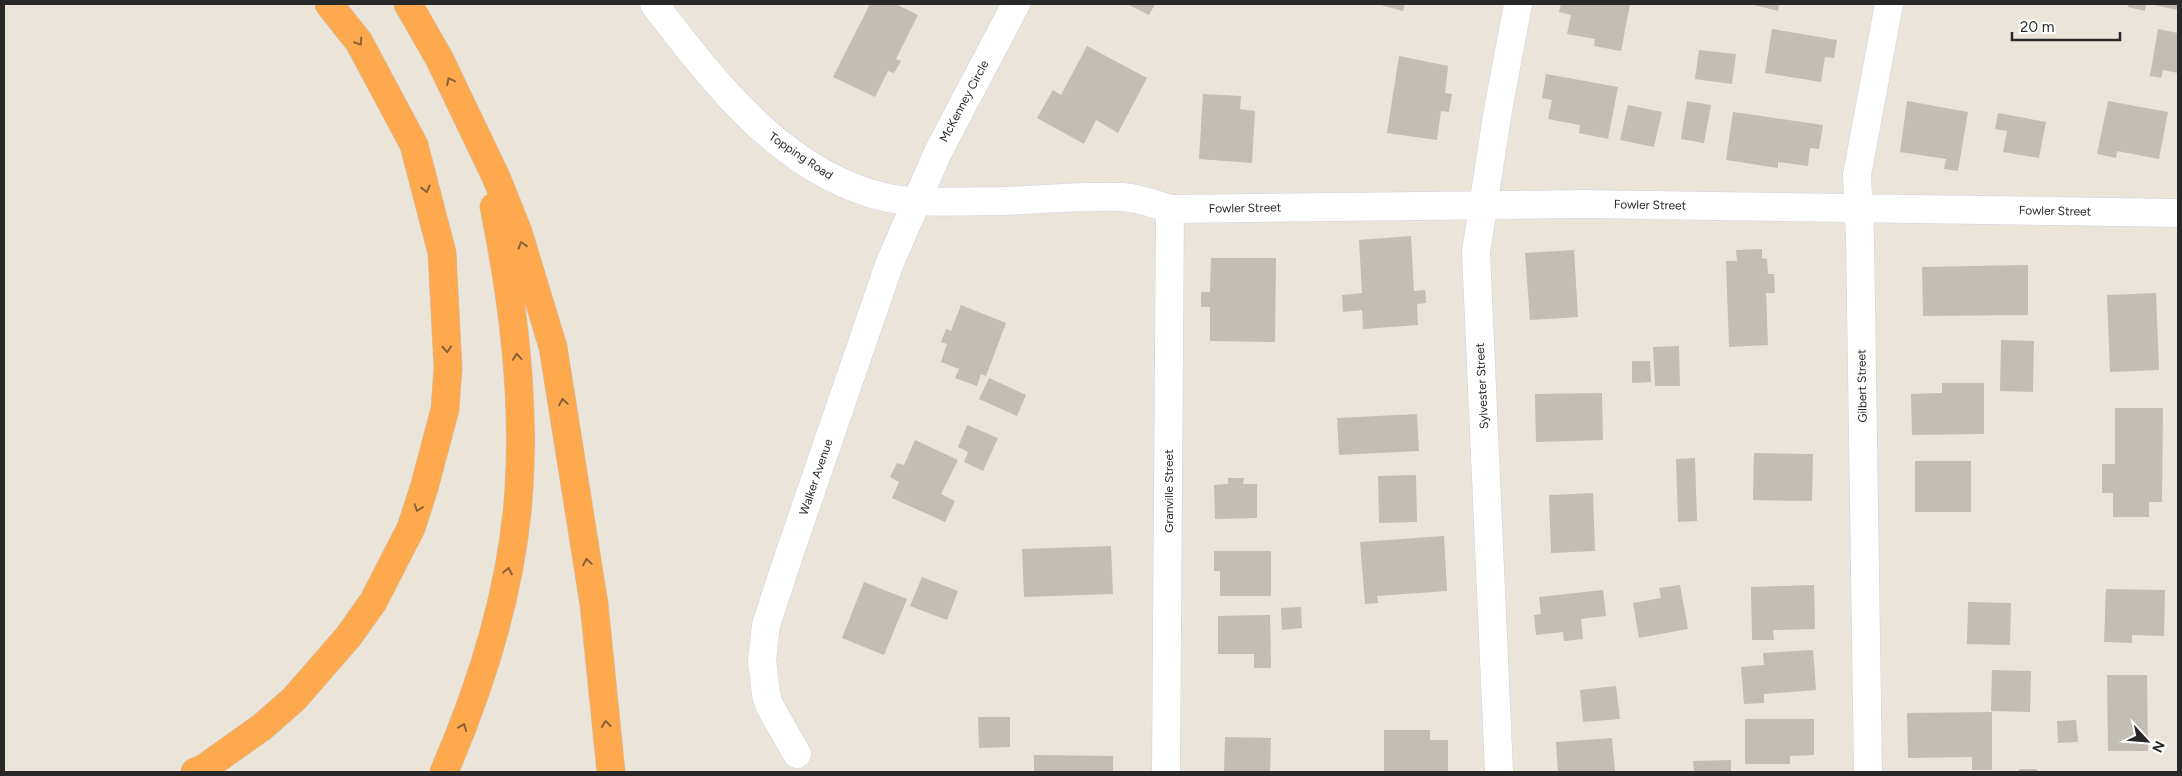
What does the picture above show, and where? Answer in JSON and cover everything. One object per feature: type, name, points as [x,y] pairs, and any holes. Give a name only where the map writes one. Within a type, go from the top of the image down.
[{"type":"highway","points":[[194,772],[203,768],[262,727],[294,699],[348,637],[373,602],[411,528],[424,488],[445,409],[448,368],[442,253],[414,145],[360,42],[329,4]]},
{"type":"highway","points":[[408,4],[439,58],[496,177],[518,232],[554,347],[594,604],[611,772]]},
{"type":"highway","points":[[444,772],[465,724],[482,675],[501,609],[512,549],[519,489],[520,415],[516,341],[508,277],[492,196],[472,125]]},
{"type":"street","name":"Topping Road","points":[[654,4],[711,78],[766,132],[788,150],[822,172],[868,192],[889,198],[916,200],[1123,198]]},
{"type":"street","name":"McKenney Circle","points":[[916,200],[938,152],[1016,4]]},
{"type":"street","name":"Sylvester Street","points":[[1499,772],[1476,252],[1518,4]]},
{"type":"street","name":"Gilbert Street","points":[[1868,772],[1857,175],[1889,4]]},
{"type":"street","name":"Fowler Street","points":[[1123,198],[1170,209],[1584,204],[2178,212]]},
{"type":"street","name":"Walker Avenue","points":[[797,754],[769,704],[766,694],[762,660],[766,625],[889,266],[916,200]]},
{"type":"street","name":"Granville Street","points":[[1166,772],[1170,209]]},
{"type":"building","points":[[870,4],[896,4],[918,15],[896,59],[901,61],[894,73],[888,71],[875,97],[833,77]]},
{"type":"building","points":[[1127,4],[1155,4],[1149,15]]},
{"type":"building","points":[[1377,4],[1405,4],[1403,11]]},
{"type":"building","points":[[1561,4],[1630,4],[1621,51],[1594,46],[1595,39],[1567,34],[1571,15],[1559,12]]},
{"type":"building","points":[[1750,4],[1779,4],[1778,11]]},
{"type":"building","points":[[2128,4],[2146,4],[2145,11],[2128,7]]},
{"type":"building","points":[[2178,4],[2178,10],[2154,5]]},
{"type":"building","points":[[1772,29],[1837,40],[1834,58],[1825,57],[1821,82],[1765,73]]},
{"type":"building","points":[[2158,29],[2178,33],[2178,73],[2163,70],[2161,78],[2150,76]]},
{"type":"building","points":[[1087,46],[1147,78],[1118,133],[1096,120],[1084,144],[1037,118],[1053,90],[1061,95]]},
{"type":"building","points":[[1699,50],[1736,54],[1732,84],[1695,79]]},
{"type":"building","points":[[1399,56],[1448,66],[1445,93],[1452,94],[1449,112],[1441,111],[1437,140],[1387,133]]},
{"type":"building","points":[[1546,74],[1618,87],[1608,139],[1579,133],[1580,125],[1548,119],[1552,100],[1542,98]]},
{"type":"building","points":[[1203,94],[1241,96],[1240,109],[1255,111],[1252,163],[1199,159]]},
{"type":"building","points":[[1687,101],[1711,105],[1704,143],[1681,139]]},
{"type":"building","points":[[1907,101],[1968,112],[1958,171],[1944,169],[1946,159],[1900,152]]},
{"type":"building","points":[[2108,101],[2168,112],[2159,159],[2117,151],[2116,158],[2097,154]]},
{"type":"building","points":[[1628,105],[1662,112],[1654,147],[1620,140]]},
{"type":"building","points":[[1733,112],[1823,125],[1819,149],[1810,148],[1808,166],[1778,162],[1778,168],[1726,160]]},
{"type":"building","points":[[1998,113],[2046,122],[2039,158],[2003,152],[2007,131],[1995,129]]},
{"type":"building","points":[[1411,236],[1414,291],[1425,290],[1426,303],[1417,304],[1418,325],[1363,329],[1362,310],[1343,312],[1342,295],[1362,293],[1359,240]]},
{"type":"building","points":[[1762,249],[1762,258],[1767,259],[1768,274],[1774,274],[1775,293],[1766,293],[1768,345],[1729,347],[1726,261],[1737,261],[1736,250]]},
{"type":"building","points":[[1574,250],[1578,317],[1530,320],[1525,253]]},
{"type":"building","points":[[1211,258],[1276,258],[1275,342],[1210,341],[1210,307],[1201,307],[1201,292],[1210,292]]},
{"type":"building","points":[[2028,265],[2028,315],[1923,316],[1922,267]]},
{"type":"building","points":[[2156,293],[2159,370],[2110,372],[2107,295]]},
{"type":"building","points":[[961,305],[1006,323],[986,376],[981,374],[977,386],[955,378],[959,369],[941,362],[947,344],[941,342],[946,329],[951,331]]},
{"type":"building","points":[[2001,340],[2034,341],[2033,392],[2000,391]]},
{"type":"building","points":[[1679,346],[1680,386],[1655,386],[1653,347]]},
{"type":"building","points":[[1632,361],[1650,361],[1651,382],[1632,383]]},
{"type":"building","points":[[989,378],[1026,395],[1017,416],[979,399]]},
{"type":"building","points":[[1942,383],[1984,383],[1984,434],[1912,435],[1911,394],[1942,393]]},
{"type":"building","points":[[1602,393],[1603,440],[1536,442],[1535,394]]},
{"type":"building","points":[[2115,408],[2163,408],[2162,502],[2149,502],[2149,517],[2113,517],[2113,493],[2102,493],[2102,464],[2115,464]]},
{"type":"building","points":[[1417,414],[1419,451],[1339,455],[1337,418]]},
{"type":"building","points":[[967,425],[998,438],[983,471],[964,462],[968,452],[958,447]]},
{"type":"building","points":[[915,440],[958,460],[941,494],[955,501],[945,522],[892,498],[899,482],[890,477],[897,463],[904,465]]},
{"type":"building","points":[[1754,453],[1813,454],[1812,501],[1753,500]]},
{"type":"building","points":[[1695,458],[1697,521],[1678,522],[1676,459]]},
{"type":"building","points":[[1915,461],[1971,461],[1971,512],[1915,512]]},
{"type":"building","points":[[1416,475],[1417,522],[1379,523],[1378,476]]},
{"type":"building","points":[[1228,478],[1244,478],[1243,484],[1257,484],[1257,518],[1215,519],[1214,485],[1228,484]]},
{"type":"building","points":[[1593,493],[1595,551],[1551,553],[1549,495]]},
{"type":"building","points":[[1444,536],[1447,591],[1377,596],[1378,603],[1365,604],[1360,542]]},
{"type":"building","points":[[1111,546],[1113,594],[1024,597],[1022,549]]},
{"type":"building","points":[[1214,551],[1271,551],[1271,596],[1220,596],[1220,571],[1214,571]]},
{"type":"building","points":[[922,577],[958,591],[947,620],[910,606]]},
{"type":"building","points":[[864,582],[907,599],[884,655],[842,638]]},
{"type":"building","points":[[1680,585],[1688,629],[1639,638],[1633,603],[1661,598],[1659,588]]},
{"type":"building","points":[[1814,585],[1815,629],[1773,630],[1774,640],[1752,640],[1751,587]]},
{"type":"building","points":[[2106,589],[2165,590],[2164,636],[2132,635],[2132,643],[2104,642]]},
{"type":"building","points":[[1603,590],[1606,616],[1581,619],[1583,639],[1564,641],[1563,632],[1536,635],[1534,615],[1541,614],[1539,597]]},
{"type":"building","points":[[1968,602],[2011,603],[2010,645],[1967,644]]},
{"type":"building","points":[[1301,607],[1302,628],[1282,630],[1281,608]]},
{"type":"building","points":[[1270,615],[1271,668],[1254,668],[1254,654],[1218,654],[1218,616]]},
{"type":"building","points":[[1813,650],[1816,690],[1764,694],[1764,703],[1744,704],[1741,667],[1764,665],[1763,653]]},
{"type":"building","points":[[1992,670],[2031,671],[2030,712],[1991,711]]},
{"type":"building","points":[[2107,675],[2147,675],[2148,751],[2108,751]]},
{"type":"building","points":[[1616,686],[1620,719],[1583,722],[1580,690]]},
{"type":"building","points":[[1992,712],[1992,770],[1972,770],[1972,757],[1908,758],[1907,713]]},
{"type":"building","points":[[978,717],[1010,717],[1010,747],[979,748]]},
{"type":"building","points":[[1745,719],[1814,719],[1814,755],[1790,756],[1790,764],[1745,764]]},
{"type":"building","points":[[2076,720],[2078,742],[2058,743],[2057,721]]},
{"type":"building","points":[[1384,730],[1430,730],[1430,740],[1448,740],[1448,772],[1384,772]]},
{"type":"building","points":[[1225,737],[1271,738],[1270,772],[1224,772]]},
{"type":"building","points":[[1612,738],[1615,772],[1558,772],[1556,742]]},
{"type":"building","points":[[1034,755],[1113,756],[1113,772],[1034,772]]},
{"type":"building","points":[[1731,760],[1731,772],[1694,772],[1693,761]]},
{"type":"building","points":[[2019,769],[2037,769],[2037,772],[2019,772]]}]
